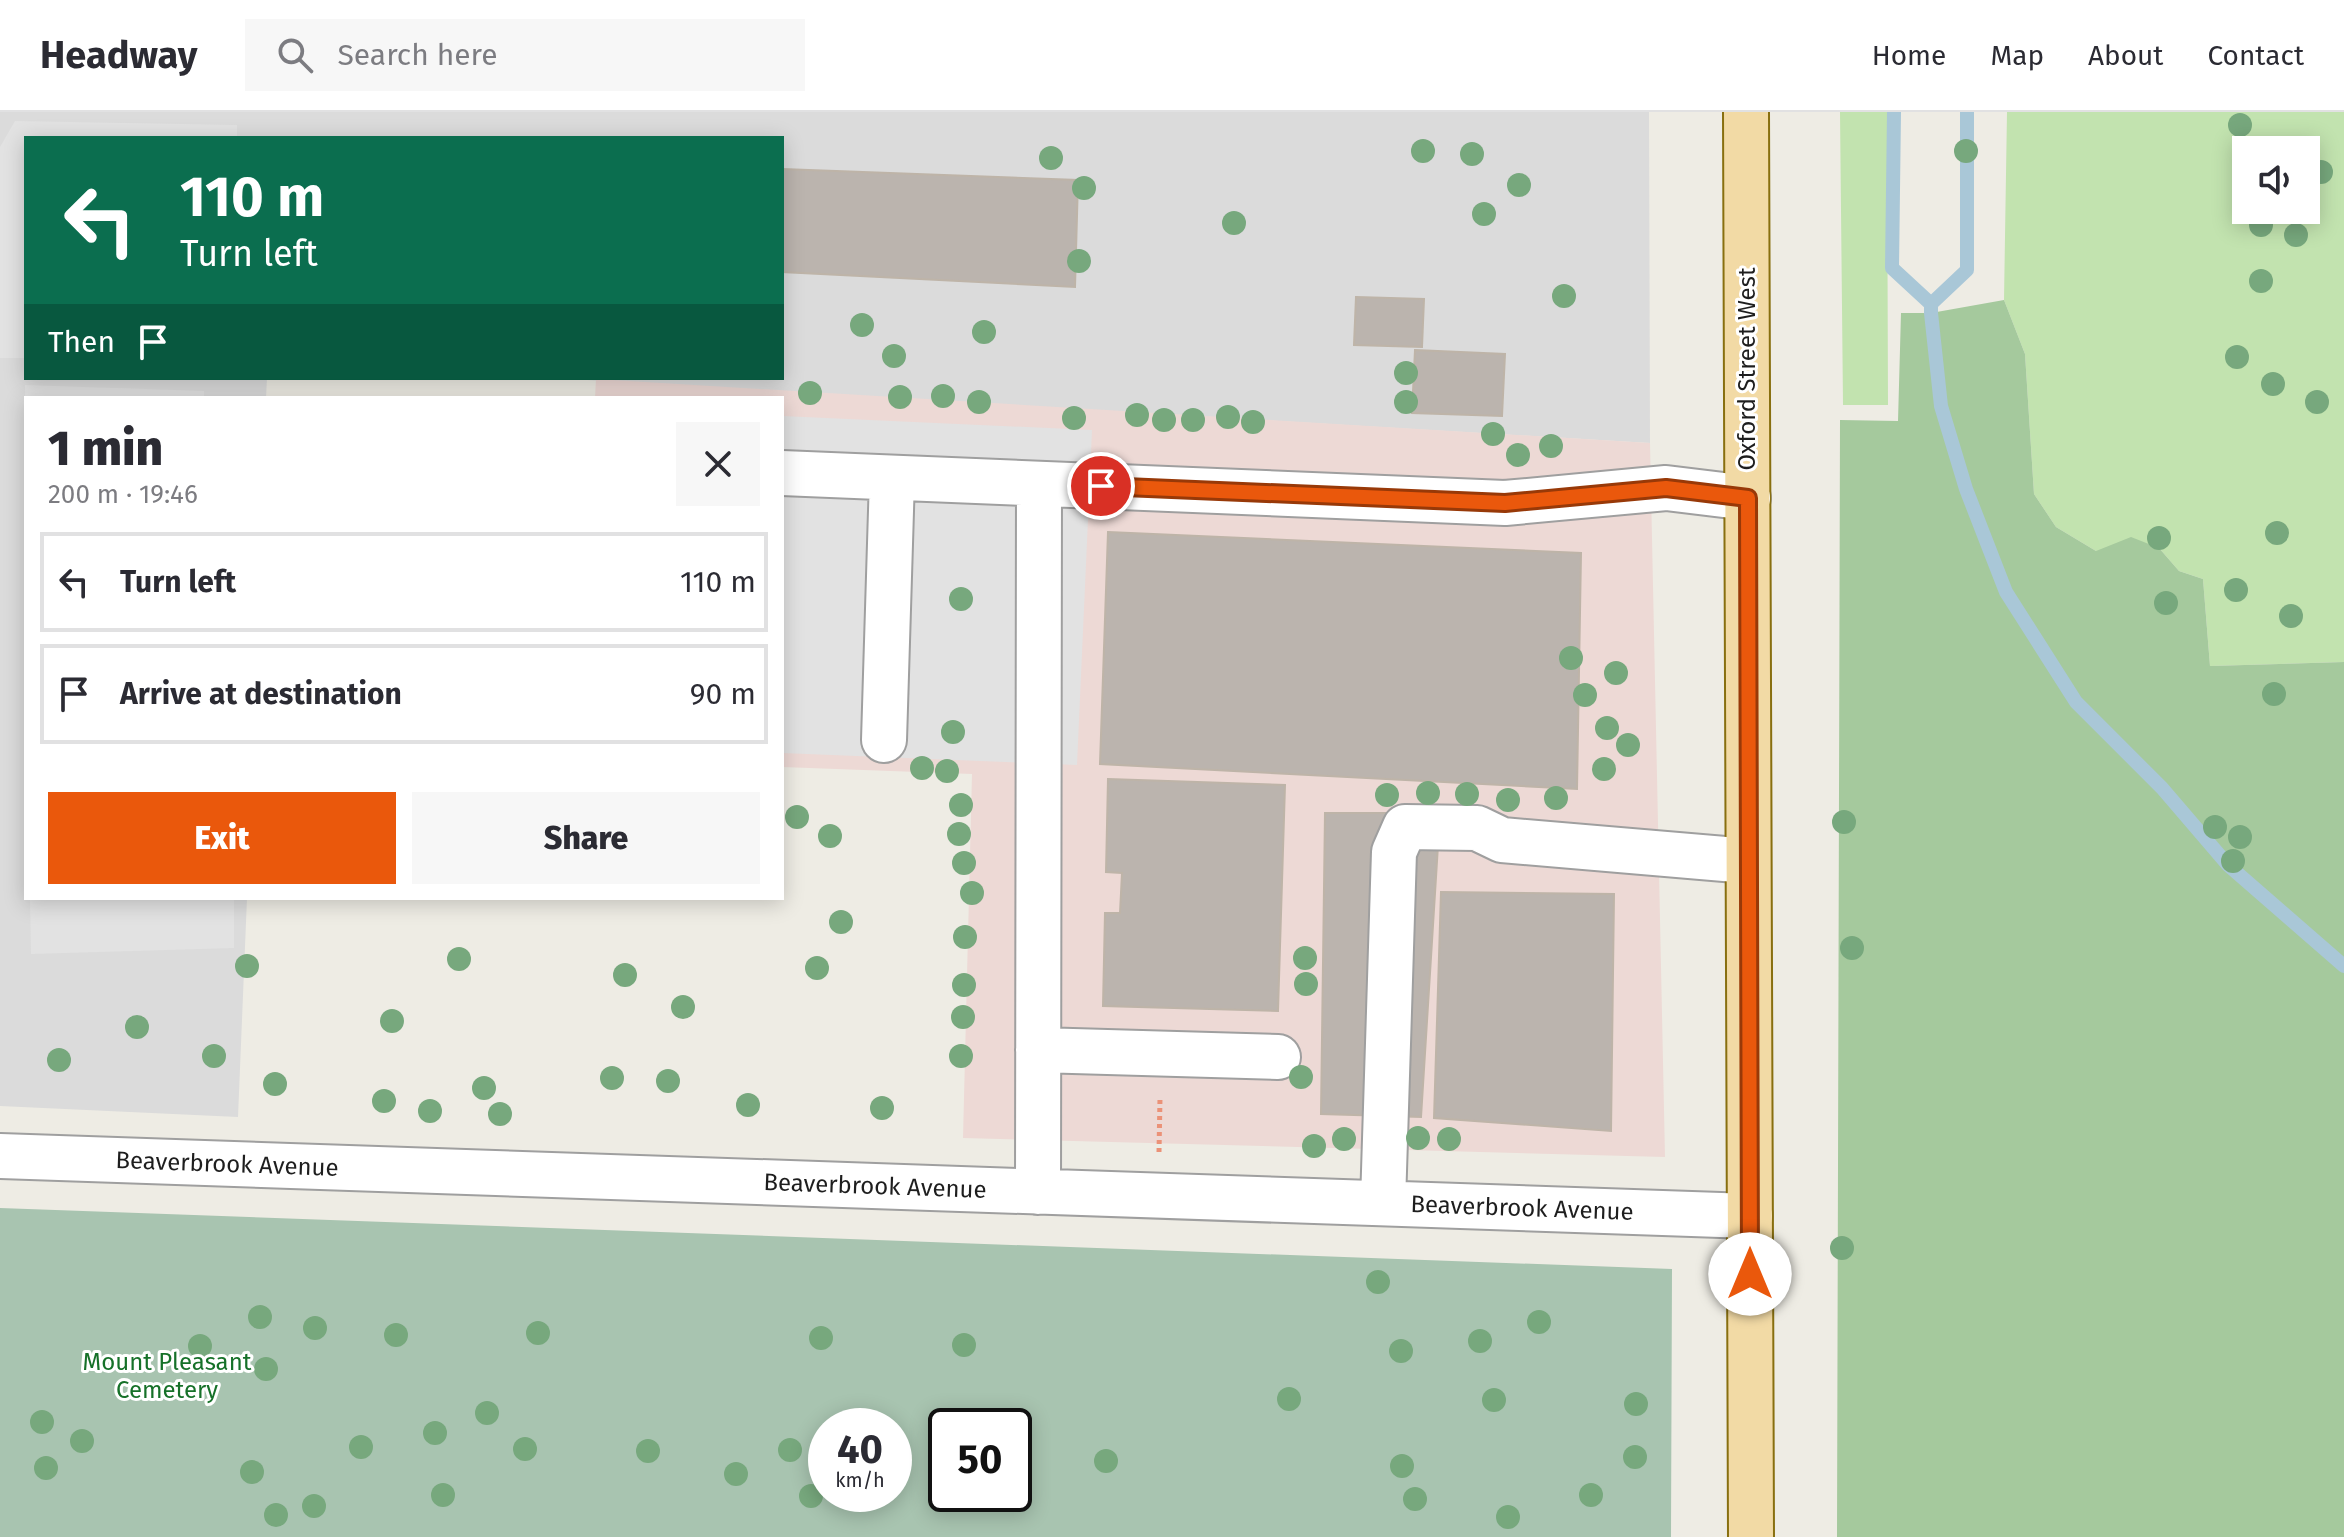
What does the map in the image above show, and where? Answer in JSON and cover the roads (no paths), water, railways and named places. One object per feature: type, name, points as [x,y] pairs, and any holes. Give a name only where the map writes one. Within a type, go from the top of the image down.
[{"type":"main road","name":"Oxford Street West","points":[[1746,112],[1751,1537]]},
{"type":"street","points":[[784,473],[1505,503],[1666,488],[1748,498]]},
{"type":"street","points":[[884,740],[892,478]]},
{"type":"street","points":[[1038,1192],[1039,484]]},
{"type":"street","points":[[1383,1203],[1394,852],[1405,827],[1477,828],[1502,840],[1748,861]]},
{"type":"street","points":[[1038,1050],[1278,1057]]},
{"type":"street","name":"Beaverbrook Avenue","points":[[0,1156],[1750,1216]]},
{"type":"waterway","points":[[1894,112],[1892,268],[1931,304]]},
{"type":"waterway","points":[[1967,112],[1967,270],[1931,304],[1931,313],[1941,406],[1966,489],[2006,592],[2076,702],[2162,788],[2228,865],[2344,966]]},
{"type":"park label","name":"Mount Pleasant Cemetery","points":[[167,1376]]}]
